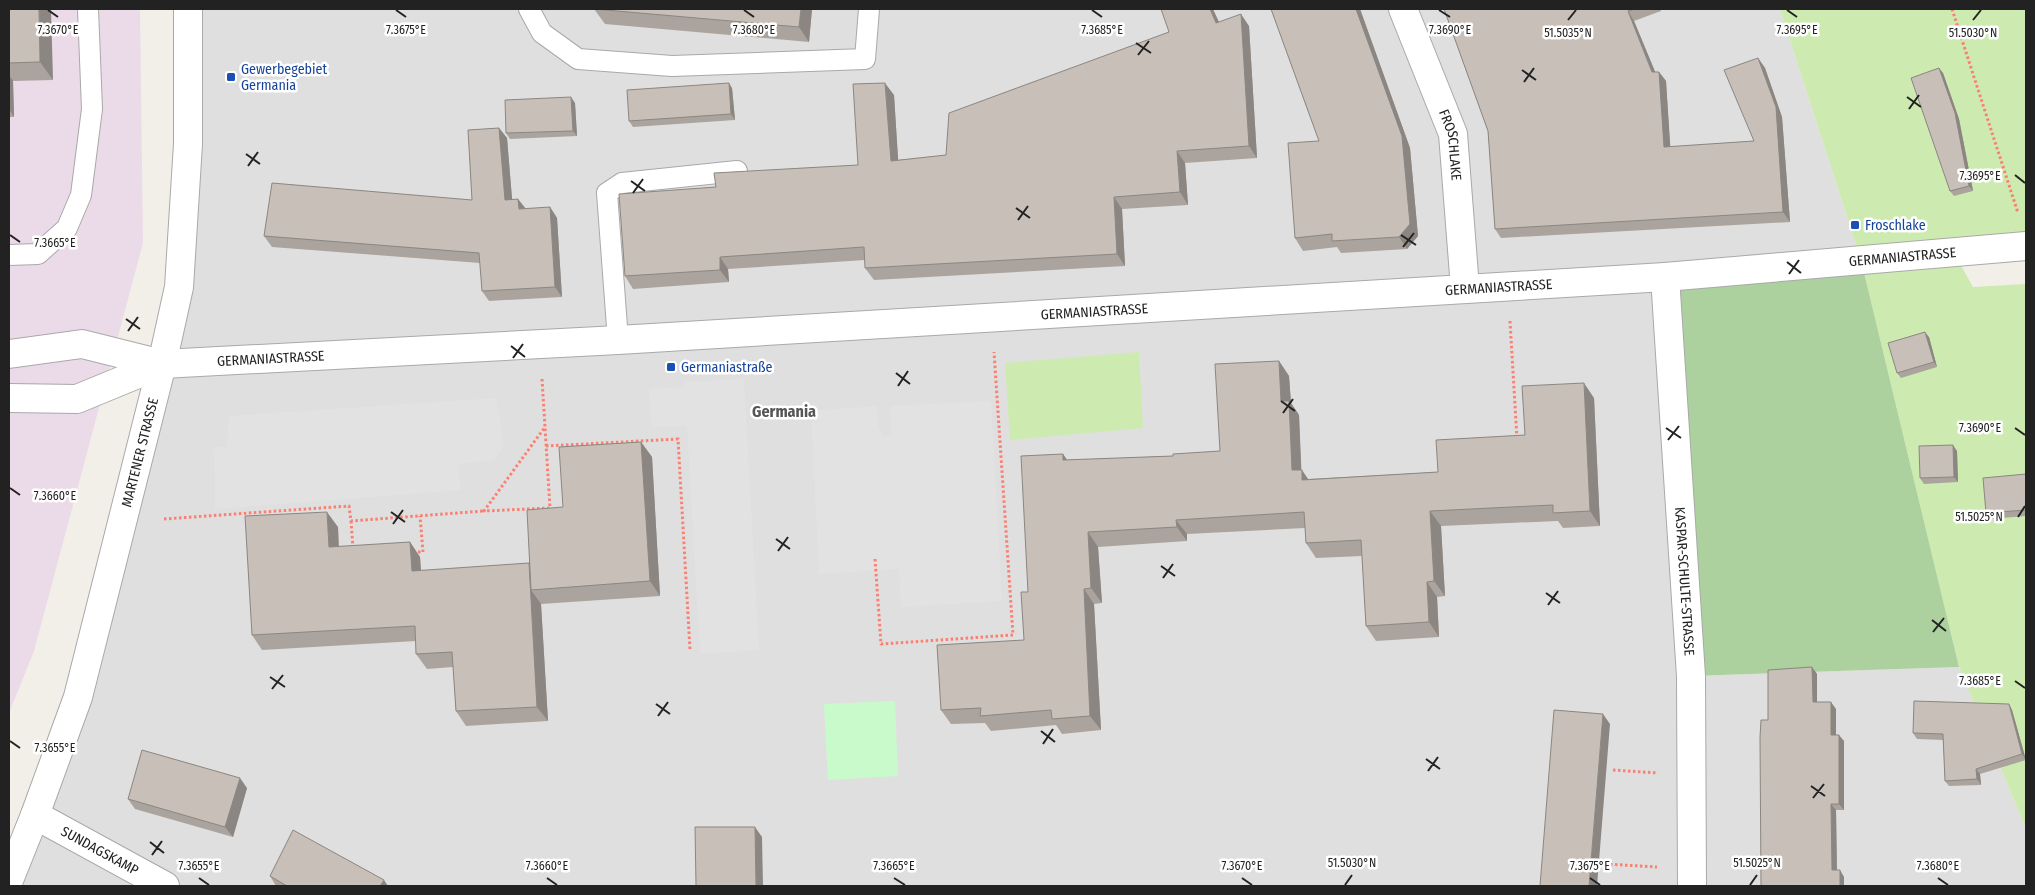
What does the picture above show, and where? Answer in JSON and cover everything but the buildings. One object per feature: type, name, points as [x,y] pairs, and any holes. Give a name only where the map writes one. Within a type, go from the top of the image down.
[{"type":"street","name":"MARTENER STRASSE","points":[[9,880],[78,697],[162,364],[179,287],[188,144],[188,9]]},
{"type":"street","name":"FROSCHLAKE","points":[[1403,9],[1453,134],[1465,288]]},
{"type":"street","name":"GERMANIASTRASSE","points":[[9,354],[82,344],[162,364],[618,340],[1465,288],[1665,278],[2024,234]]},
{"type":"street","name":"KASPAR-SCHULTE-STRASSE","points":[[1665,278],[1691,676],[1692,886]]},
{"type":"street","name":"GERMANIASTRASSE","points":[[9,398],[77,399],[162,364]]},
{"type":"street","name":"SUNDAGSKAMP","points":[[35,815],[165,886]]},
{"type":"lane","points":[[9,255],[38,254],[67,228],[80,195],[92,108],[88,9]]},
{"type":"lane","points":[[529,9],[542,33],[578,59],[672,66],[865,59],[869,9]]},
{"type":"lane","points":[[618,340],[607,193],[622,184],[737,171]]},
{"type":"path","points":[[1952,9],[2024,234]]},
{"type":"path","points":[[1509,318],[1518,443]]},
{"type":"path","points":[[875,559],[881,644],[1013,635],[994,351]]},
{"type":"path","points":[[351,522],[484,511],[550,508],[542,379]]},
{"type":"path","points":[[484,511],[545,427]]},
{"type":"path","points":[[546,446],[678,439],[690,650]]},
{"type":"path","points":[[164,520],[349,506],[354,557]]},
{"type":"path","points":[[413,552],[423,552],[420,516]]},
{"type":"path","points":[[1613,770],[1667,774]]},
{"type":"path","points":[[1605,864],[1666,867]]},
{"type":"shaded area","points":[[9,9],[140,9],[143,243],[34,651],[9,713]]},
{"type":"shaded area","points":[[188,9],[1780,9],[1861,260],[1691,676],[1959,667],[2026,829],[2026,886],[9,886],[162,364]]},
{"type":"shaded area","points":[[744,379],[759,650],[700,654],[687,426],[651,427],[649,389],[685,387],[685,382]]},
{"type":"shaded area","points":[[496,398],[504,445],[494,460],[458,464],[461,490],[215,509],[214,447],[227,447],[229,416]]},
{"type":"shaded area","points":[[991,401],[1002,601],[901,607],[899,569],[819,574],[811,411],[877,406],[878,428],[884,436],[891,435],[890,406]]},
{"type":"green space","points":[[1780,9],[2026,9],[2026,246],[1954,253],[1973,287],[2026,284],[2026,829],[1959,667],[1861,260]]},
{"type":"green space","points":[[1861,260],[1959,667],[1691,676],[1665,277]]},
{"type":"green space","points":[[1139,352],[1143,428],[1010,440],[1005,363]]},
{"type":"green space","points":[[895,701],[898,776],[828,780],[824,704]]},
{"type":"place","name":"Gewerbegebiet Germania","points":[[231,77]]},
{"type":"place","name":"Froschlake","points":[[1855,225]]},
{"type":"place","name":"Germaniastraße","points":[[671,367]]},
{"type":"district","name":"Germania","points":[[784,411]]}]
